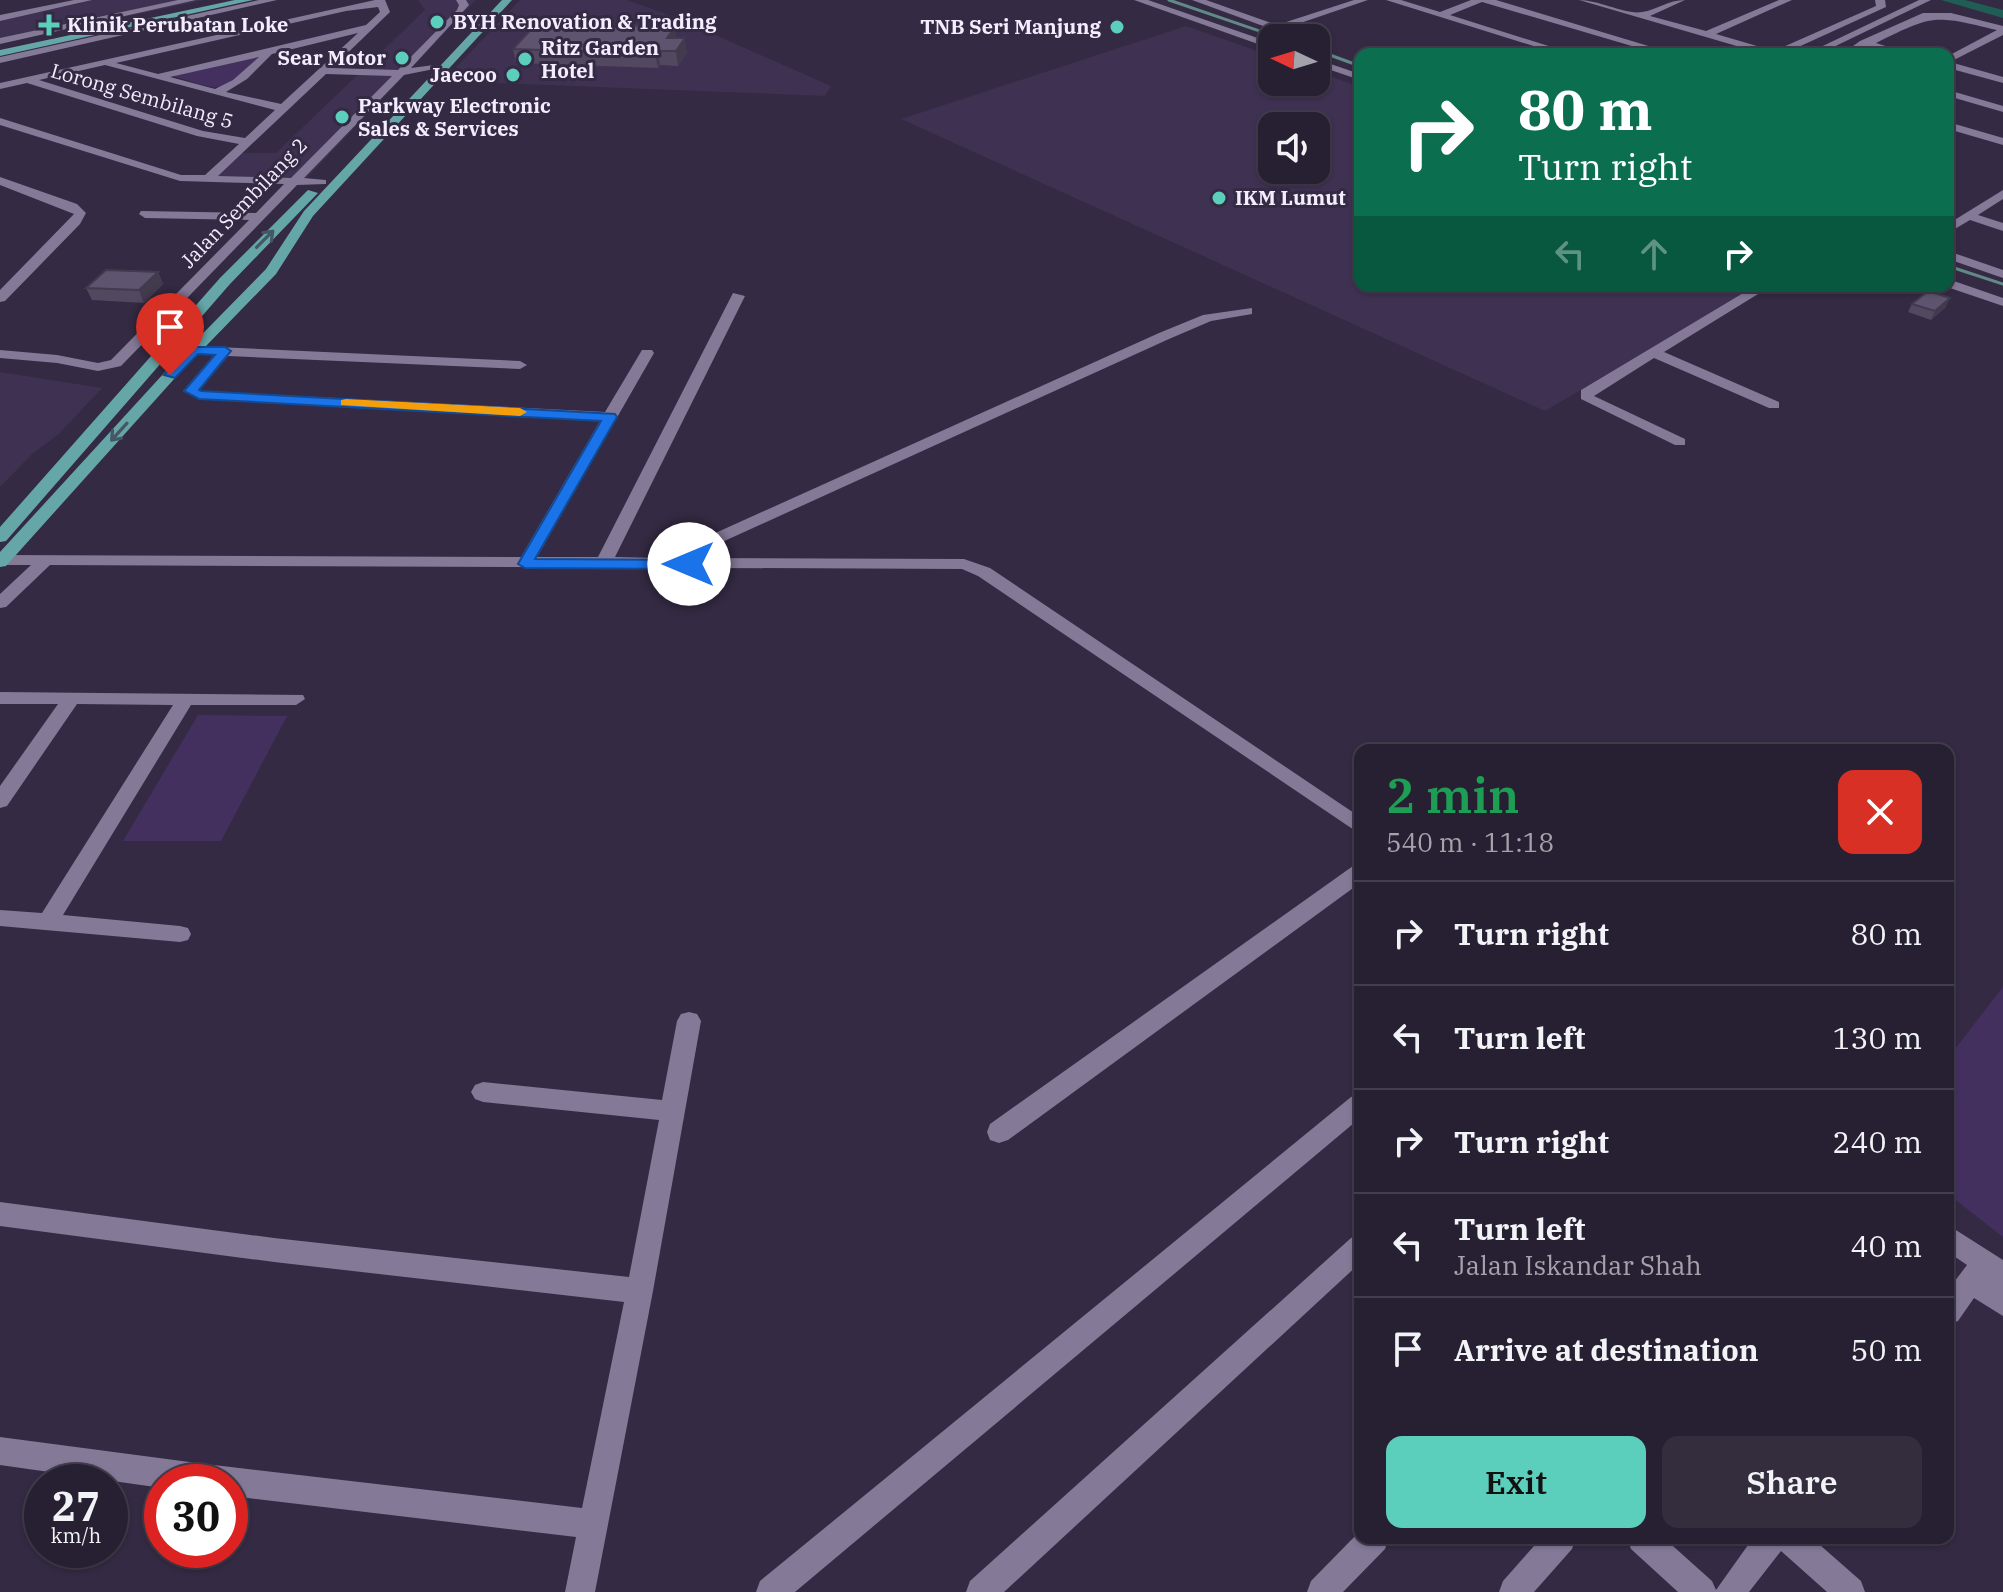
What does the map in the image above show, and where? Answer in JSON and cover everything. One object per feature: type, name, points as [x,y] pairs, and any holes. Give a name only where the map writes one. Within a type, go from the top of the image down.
[{"type":"main road","points":[[0,47],[212,1],[245,0]]},
{"type":"main road","points":[[0,47],[161,22],[245,0]]},
{"type":"main road","points":[[0,537],[211,296],[493,0]]},
{"type":"main road","points":[[1,561],[251,293],[277,262],[308,214],[507,0]]},
{"type":"main road","points":[[243,262],[244,270],[255,273],[277,262]]},
{"type":"main road","points":[[211,296],[228,286],[243,284],[248,285],[251,293]]},
{"type":"street","points":[[36,0],[47,8]]},
{"type":"street","points":[[0,18],[87,0]]},
{"type":"street","points":[[0,47],[191,0]]},
{"type":"street","points":[[0,60],[161,22],[272,0]]},
{"type":"street","name":"Jalan Sembilang 2","points":[[116,363],[463,8],[461,0]]},
{"type":"street","points":[[1139,0],[1258,41]]},
{"type":"street","points":[[1197,0],[1277,28],[1363,0]]},
{"type":"street","points":[[1214,6],[1231,0]]},
{"type":"street","points":[[1391,0],[1549,48]]},
{"type":"street","points":[[1441,15],[1479,0]]},
{"type":"street","points":[[1486,0],[1650,48]]},
{"type":"street","points":[[1584,0],[1753,48]]},
{"type":"street","points":[[1641,16],[1680,0]]},
{"type":"street","points":[[1706,35],[1787,0]]},
{"type":"street","points":[[1788,48],[1881,7],[1880,0]]},
{"type":"street","points":[[1896,0],[1902,7],[1899,13]]},
{"type":"street","points":[[1904,0],[1943,5],[2003,27]]},
{"type":"street","points":[[1823,48],[1922,1]]},
{"type":"street","points":[[0,86],[381,2],[385,12],[372,27],[208,179]]},
{"type":"street","points":[[1899,13],[1943,5]]},
{"type":"street","points":[[1860,48],[1923,16],[1951,16],[2003,27]]},
{"type":"street","points":[[161,22],[191,43]]},
{"type":"street","points":[[159,77],[372,27]]},
{"type":"street","points":[[1954,58],[2003,27]]},
{"type":"street","points":[[1844,38],[1883,48]]},
{"type":"street","points":[[215,93],[230,88],[262,59],[267,53],[265,50]]},
{"type":"street","points":[[105,63],[215,93],[285,108]]},
{"type":"street","points":[[1954,64],[2003,80]]},
{"type":"street","points":[[324,71],[399,73],[430,67]]},
{"type":"street","points":[[1330,67],[1354,75]]},
{"type":"street","points":[[399,73],[418,79]]},
{"type":"street","name":"Lorong Sembilang 5","points":[[28,80],[201,134],[248,142]]},
{"type":"street","points":[[1954,95],[2003,109]]},
{"type":"street","points":[[0,121],[168,175],[322,182]]},
{"type":"street","points":[[1954,127],[2003,142]]},
{"type":"street","points":[[1954,135],[1963,130]]},
{"type":"street","points":[[0,181],[73,207],[80,213],[76,221],[0,298]]},
{"type":"street","points":[[1954,225],[2003,194]]},
{"type":"street","points":[[145,214],[258,217]]},
{"type":"street","points":[[1968,216],[2003,227]]},
{"type":"street","points":[[1954,257],[2003,274]]},
{"type":"street","points":[[1954,285],[2003,302]]},
{"type":"street","points":[[1680,442],[1585,396],[1754,292]]},
{"type":"street","points":[[603,564],[738,296]]},
{"type":"street","points":[[659,564],[1164,336],[1208,318],[1247,311]]},
{"type":"street","points":[[195,350],[520,365]]},
{"type":"street","points":[[225,351],[190,391],[199,395],[610,417]]},
{"type":"street","points":[[1653,352],[1774,405]]},
{"type":"street","points":[[525,564],[647,353]]},
{"type":"street","points":[[0,354],[57,359],[98,367],[116,363],[150,367]]},
{"type":"street","points":[[1,561],[964,564],[973,566],[1354,823]]},
{"type":"street","points":[[0,603],[45,561]]},
{"type":"street","points":[[0,698],[296,699]]},
{"type":"street","points":[[0,801],[71,699]]},
{"type":"street","points":[[48,922],[185,700]]},
{"type":"street","points":[[999,1132],[1354,876]]},
{"type":"street","points":[[0,918],[180,934]]},
{"type":"street","points":[[580,1592],[640,1291],[689,1021]]},
{"type":"street","points":[[483,1092],[672,1111]]},
{"type":"street","points":[[771,1592],[1354,1109]]},
{"type":"street","points":[[0,1214],[274,1250],[640,1291]]},
{"type":"street","points":[[1954,1243],[1987,1273],[2003,1303]]},
{"type":"street","points":[[981,1592],[1354,1251]]},
{"type":"street","points":[[1954,1306],[1987,1273]]},
{"type":"street","points":[[0,1451],[212,1480],[592,1524]]},
{"type":"street","points":[[1322,1592],[1368,1544]]},
{"type":"street","points":[[1514,1592],[1556,1544]]},
{"type":"street","points":[[1649,1544],[1701,1592]]},
{"type":"street","points":[[1730,1592],[1767,1544]]},
{"type":"street","points":[[1796,1544],[1850,1592]]},
{"type":"shaded area","points":[[79,0],[205,0],[0,43],[0,20],[82,3]]},
{"type":"shaded area","points":[[418,0],[476,0],[301,184],[207,182],[240,153],[276,153],[425,10]]},
{"type":"shaded area","points":[[520,0],[627,0],[677,18],[831,86],[825,96],[443,81]]},
{"type":"shaded area","name":"IKM Lumut","points":[[1186,26],[1258,51],[1258,96],[1330,96],[1330,76],[1354,85],[1354,292],[1747,292],[1545,411],[901,119]]},
{"type":"shaded area","points":[[255,56],[259,59],[220,87],[173,76]]},
{"type":"shaded area","points":[[0,372],[102,388],[59,434],[32,454],[0,487]]},
{"type":"shaded area","points":[[198,715],[287,716],[221,841],[123,841]]},
{"type":"shaded area","points":[[2003,987],[2003,1237],[1954,1199],[1954,1050]]},
{"type":"building","points":[[538,22],[675,27],[667,38],[685,38],[676,51],[658,51],[655,54],[513,49]]},
{"type":"building","points":[[106,270],[158,272],[139,290],[86,288]]},
{"type":"building","points":[[1927,292],[1950,298],[1935,311],[1912,304]]},
{"type":"waterway","points":[[1169,0],[1258,30]]},
{"type":"waterway","points":[[1948,0],[2003,14]]},
{"type":"waterway","points":[[1330,55],[1354,64]]},
{"type":"waterway","points":[[1954,268],[2003,284]]},
{"type":"slow traffic","points":[[346,403],[520,412]]},
{"type":"place","name":"BYH Renovation & Trading","points":[[437,22]]},
{"type":"place","name":"Klinik Perubatan Loke","points":[[49,25]]},
{"type":"place","name":"TNB Seri Manjung","points":[[1117,27]]},
{"type":"place","name":"Sear Motor","points":[[402,58]]},
{"type":"place","name":"Ritz Garden Hotel","points":[[525,59]]},
{"type":"place","name":"Jaecoo","points":[[513,75]]},
{"type":"place","name":"Parkway Electronic Sales & Services","points":[[342,117]]},
{"type":"place","name":"IKM Lumut","points":[[1219,198]]},
{"type":"route","points":[[170,375],[195,350],[225,351],[190,391],[199,395],[610,417],[525,564],[689,564]]}]
